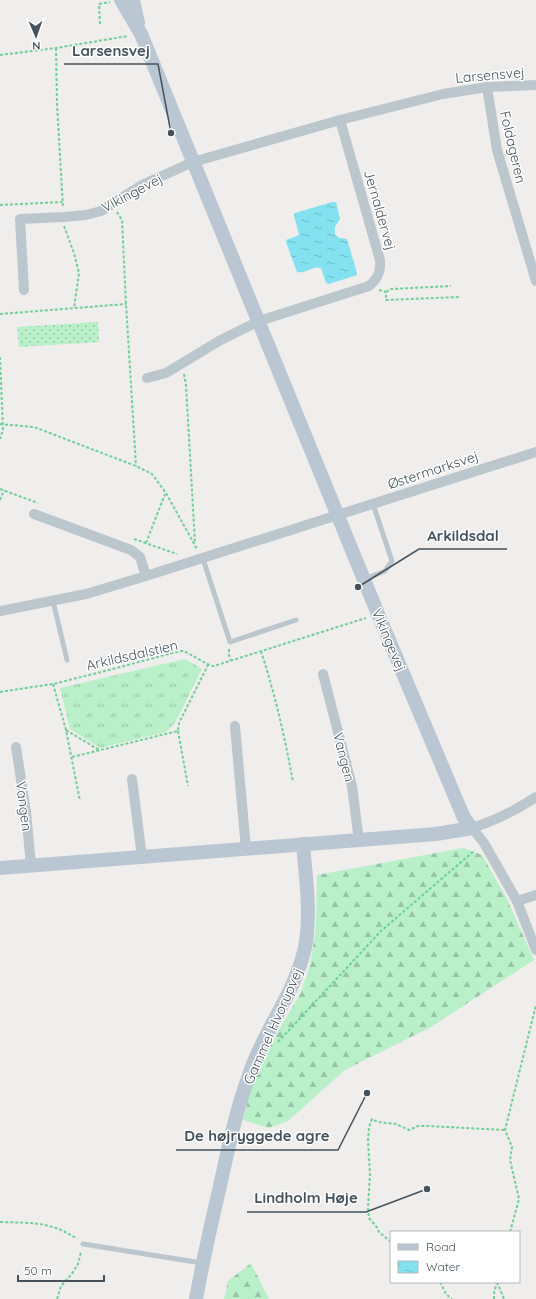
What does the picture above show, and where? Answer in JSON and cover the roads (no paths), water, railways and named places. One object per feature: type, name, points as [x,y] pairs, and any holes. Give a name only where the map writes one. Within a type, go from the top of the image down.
[{"type":"street","name":"Vikingevej","points":[[133,0],[140,32],[378,614],[464,818],[484,843],[517,901],[536,950]]},
{"type":"street","name":"Vikingevej","points":[[117,1],[140,32]]},
{"type":"street","name":"Larsensvej","points":[[193,162],[340,120],[443,94],[487,87],[536,85]]},
{"type":"street","name":"Foldageren","points":[[487,87],[497,150],[536,281]]},
{"type":"street","name":"Jernaldervej","points":[[259,321],[369,286],[377,279],[381,268],[380,260],[340,120]]},
{"type":"street","name":"Vikingevej","points":[[24,290],[20,219],[64,218],[102,211],[142,185],[193,162]]},
{"type":"street","points":[[147,378],[166,373],[219,341],[259,321]]},
{"type":"street","name":"Østermarksvej","points":[[0,611],[86,594],[203,559],[536,452]]},
{"type":"street","points":[[34,514],[131,550],[140,557],[146,576]]},
{"type":"street","name":"Vangen","points":[[323,674],[352,786],[359,841]]},
{"type":"street","points":[[235,726],[246,849]]},
{"type":"street","name":"Vangen","points":[[16,747],[26,812],[31,865]]},
{"type":"street","points":[[132,779],[142,857]]},
{"type":"street","points":[[0,868],[436,834],[472,828],[485,824],[517,809],[536,797]]},
{"type":"street","name":"Gammel Hvorupvej","points":[[196,1299],[202,1263],[233,1126],[249,1074],[303,959],[308,902],[303,844]]},
{"type":"street","points":[[517,901],[536,895]]},
{"type":"lane","points":[[364,580],[385,571],[392,561],[373,504]]},
{"type":"lane","points":[[203,559],[230,642],[296,620]]},
{"type":"lane","points":[[53,601],[67,660]]},
{"type":"lane","points":[[83,1244],[202,1263]]},
{"type":"water","points":[[336,202],[340,219],[335,227],[335,234],[339,238],[347,239],[357,275],[329,284],[326,283],[321,268],[318,267],[303,272],[297,272],[286,240],[299,234],[294,216],[295,213]]},
{"type":"place","name":"Larsensvej","points":[[171,133]]},
{"type":"place","name":"Arkildsdal","points":[[358,587]]},
{"type":"place","name":"De højryggede agre","points":[[367,1093]]},
{"type":"place","name":"Lindholm Høje","points":[[427,1189]]}]
